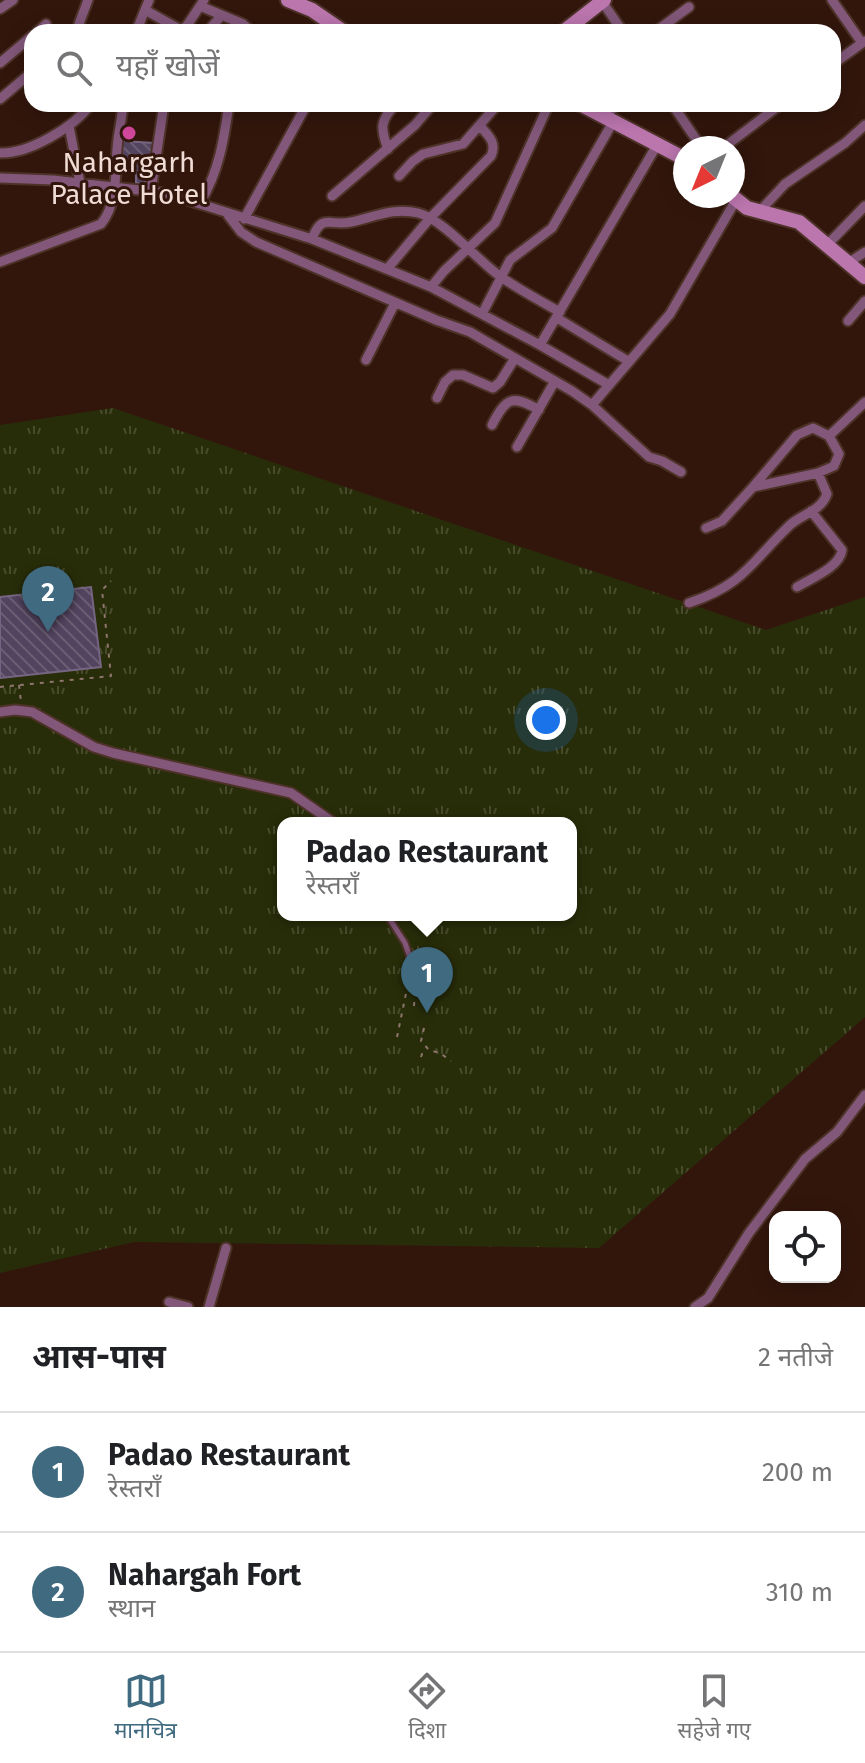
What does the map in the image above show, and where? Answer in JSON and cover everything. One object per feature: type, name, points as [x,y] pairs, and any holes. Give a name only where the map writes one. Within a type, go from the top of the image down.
[{"type":"street","points":[[0,9],[13,0]]},
{"type":"street","points":[[79,24],[88,0]]},
{"type":"street","points":[[288,0],[317,5],[335,24]]},
{"type":"street","points":[[573,24],[602,0],[618,24]]},
{"type":"street","points":[[832,0],[864,42],[841,58]]},
{"type":"street","points":[[188,24],[202,3],[243,24]]},
{"type":"street","points":[[139,24],[147,5],[173,24]]},
{"type":"street","points":[[666,24],[689,7]]},
{"type":"street","points":[[214,24],[222,15]]},
{"type":"street","points":[[0,63],[24,43]]},
{"type":"street","points":[[0,99],[24,79]]},
{"type":"street","points":[[0,153],[24,150],[69,126],[85,112]]},
{"type":"street","points":[[0,262],[101,224],[106,218],[115,187],[122,112]]},
{"type":"street","points":[[151,191],[163,112]]},
{"type":"street","points":[[200,203],[210,187],[223,146],[228,112]]},
{"type":"street","points":[[244,219],[303,112]]},
{"type":"street","points":[[388,149],[381,130],[382,121],[389,112]]},
{"type":"street","points":[[332,196],[426,112]]},
{"type":"street","points":[[399,176],[423,154],[463,144],[491,112]]},
{"type":"street","points":[[431,287],[495,223],[545,112]]},
{"type":"street","points":[[594,112],[673,153]]},
{"type":"street","points":[[482,314],[510,260],[552,228],[614,112]]},
{"type":"street","points":[[677,112],[694,136]]},
{"type":"street","points":[[739,136],[770,112]]},
{"type":"street","points":[[759,212],[785,184],[845,143],[865,125]]},
{"type":"street","points":[[69,126],[80,183]]},
{"type":"street","points":[[388,268],[431,217],[491,156],[495,149],[492,139],[480,126]]},
{"type":"street","points":[[540,345],[657,145]]},
{"type":"street","points":[[0,178],[151,191],[200,203],[228,215],[312,239],[431,287],[609,385]]},
{"type":"street","points":[[745,204],[759,212],[799,222],[865,277]]},
{"type":"street","points":[[827,245],[865,206]]},
{"type":"street","points":[[592,405],[670,314],[728,208]]},
{"type":"street","points":[[312,239],[317,226],[329,221],[347,223],[394,212],[415,212],[431,217],[501,277],[628,361]]},
{"type":"street","points":[[228,215],[241,232],[256,242],[470,332],[592,405],[649,457],[681,472]]},
{"type":"street","points":[[848,263],[865,252]]},
{"type":"street","points":[[848,321],[865,301]]},
{"type":"street","points":[[366,360],[395,303]]},
{"type":"street","points":[[437,398],[445,382],[453,375],[463,375],[493,388],[515,358]]},
{"type":"street","points":[[517,447],[555,381]]},
{"type":"street","points":[[492,425],[500,409],[513,400],[521,400],[539,410]]},
{"type":"street","points":[[829,436],[865,402]]},
{"type":"street","points":[[706,528],[722,521],[797,435],[813,428],[829,436],[839,454],[834,466],[818,473],[753,487]]},
{"type":"street","points":[[689,603],[730,585],[750,569],[792,523],[824,502],[827,494],[818,473]]},
{"type":"street","points":[[797,587],[834,565],[842,554],[811,511]]},
{"type":"street","points":[[0,712],[32,712],[94,747],[113,753],[291,793],[325,817]]},
{"type":"street","points":[[695,1307],[708,1298],[749,1233],[805,1159],[837,1132],[865,1095]]},
{"type":"street","points":[[209,1307],[226,1248]]},
{"type":"street","points":[[169,1302],[188,1307]]},
{"type":"lane","points":[[391,921],[405,943],[415,972]]},
{"type":"path","points":[[0,687],[111,676],[102,590],[111,581]]},
{"type":"path","points":[[19,685],[22,711]]},
{"type":"path","points":[[414,1006],[415,972]]},
{"type":"path","points":[[397,1037],[408,980],[415,972]]},
{"type":"path","points":[[424,1028],[421,1041],[424,1046],[451,1061]]},
{"type":"path","points":[[421,1057],[424,1046]]},
{"type":"green space","points":[[113,408],[766,630],[865,597],[865,1017],[599,1248],[134,1242],[0,1273],[0,425]]},
{"type":"building","points":[[123,141],[153,143],[149,184],[136,183],[136,160],[122,158]]},
{"type":"building","points":[[91,587],[101,667],[0,678],[0,597]]},
{"type":"place","name":"Nahargarh Palace Hotel","points":[[129,133]]},
{"type":"place","name":"Nahargah Fort","points":[[48,632]]},
{"type":"place","name":"Padao Restaurant","points":[[427,1013]]}]
